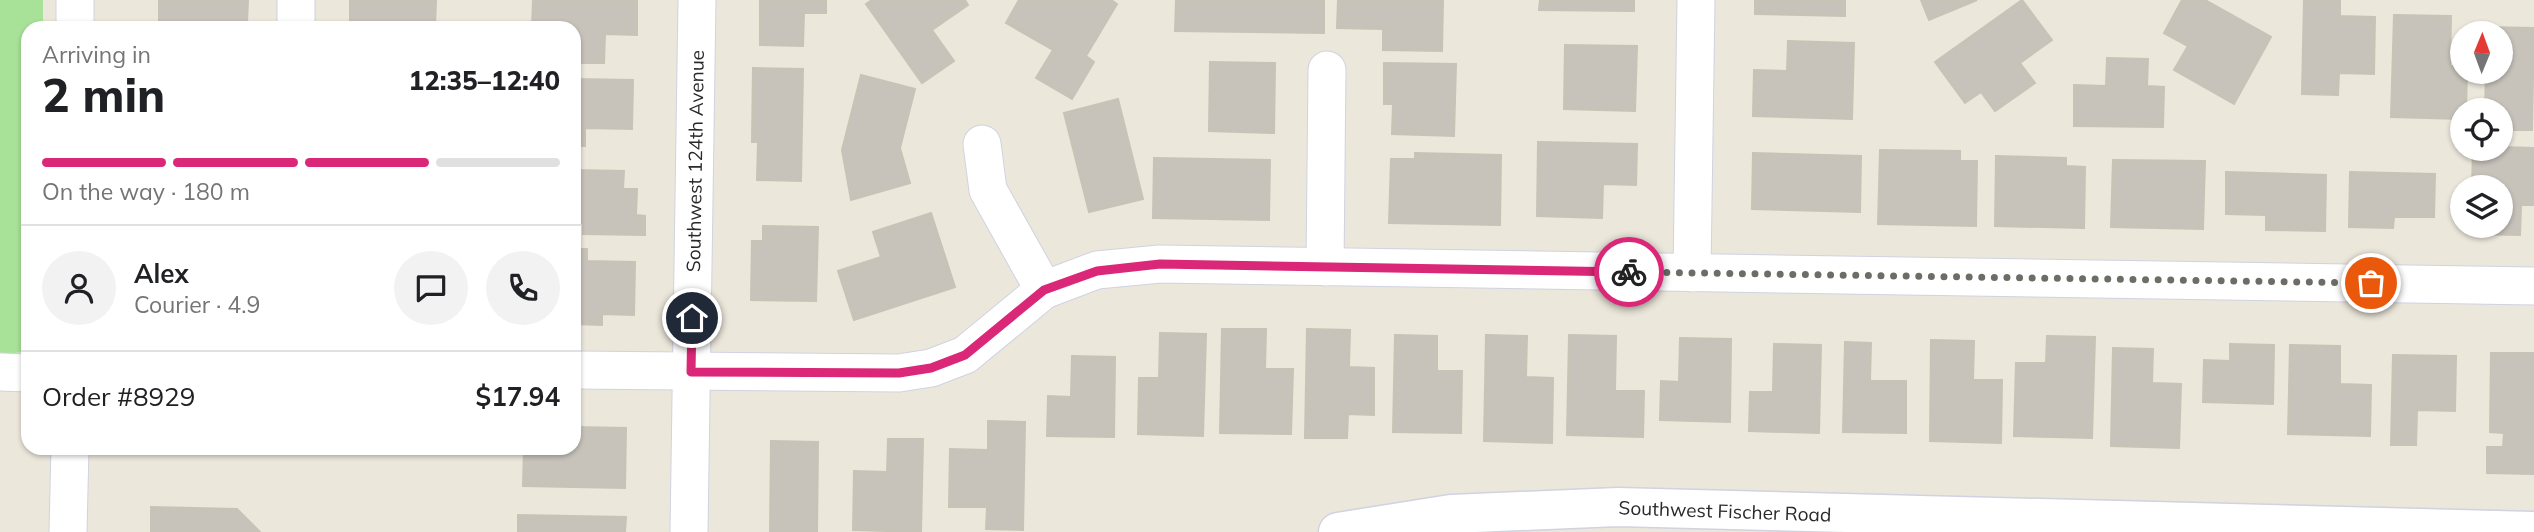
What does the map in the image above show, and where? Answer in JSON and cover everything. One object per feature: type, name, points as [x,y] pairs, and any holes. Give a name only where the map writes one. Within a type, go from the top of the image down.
[{"type":"street","points":[[75,0],[75,21]]},
{"type":"street","points":[[296,0],[296,21]]},
{"type":"street","name":"Southwest 124th Avenue","points":[[689,532],[697,0]]},
{"type":"street","points":[[1692,273],[1696,0]]},
{"type":"street","points":[[1325,267],[1327,70]]},
{"type":"street","points":[[982,144],[988,190],[1044,290]]},
{"type":"street","points":[[581,370],[899,373],[931,368],[965,355],[1044,290],[1097,271],[1160,264],[2534,286]]},
{"type":"street","points":[[0,372],[21,373]]},
{"type":"street","points":[[68,532],[69,455]]},
{"type":"street","name":"Southwest Fischer Road","points":[[1338,532],[1451,514],[1618,508],[1720,522],[2534,531]]},
{"type":"green space","points":[[0,0],[43,0],[43,21],[21,21],[21,352],[0,353]]},
{"type":"building","points":[[159,0],[248,0],[247,21],[159,21]]},
{"type":"building","points":[[350,0],[436,0],[435,21],[350,21]]},
{"type":"building","points":[[533,0],[637,0],[637,35],[605,34],[604,63],[581,63],[581,21],[532,21]]},
{"type":"building","points":[[760,0],[826,0],[826,13],[804,13],[803,46],[760,45]]},
{"type":"building","points":[[872,0],[965,0],[968,5],[932,30],[954,61],[922,83],[866,4]]},
{"type":"building","points":[[1019,0],[1111,0],[1117,4],[1086,56],[1094,62],[1072,99],[1036,78],[1053,50],[1006,23]]},
{"type":"building","points":[[1176,0],[1324,0],[1324,33],[1175,31]]},
{"type":"building","points":[[1338,0],[1443,0],[1442,51],[1383,50],[1383,29],[1337,28]]},
{"type":"building","points":[[1540,0],[1634,0],[1634,11],[1539,10]]},
{"type":"building","points":[[1755,0],[1845,0],[1845,16],[1755,14]]},
{"type":"building","points":[[1921,0],[1977,0],[1929,20]]},
{"type":"building","points":[[2022,0],[2052,40],[2020,63],[2035,83],[1995,111],[1981,92],[1965,103],[1935,62]]},
{"type":"building","points":[[2182,0],[2205,0],[2271,37],[2234,104],[2174,70],[2188,46],[2164,33]]},
{"type":"building","points":[[2304,0],[2340,0],[2340,16],[2375,17],[2374,74],[2339,73],[2338,95],[2302,94]]},
{"type":"building","points":[[2394,15],[2451,16],[2450,84],[2467,84],[2466,98],[2450,98],[2450,119],[2391,117]]},
{"type":"building","points":[[2513,28],[2534,28],[2532,130],[2513,130],[2513,98],[2485,98],[2486,84],[2513,84]]},
{"type":"building","points":[[1788,41],[1854,43],[1852,119],[1753,116],[1754,70],[1787,71]]},
{"type":"building","points":[[1565,45],[1637,46],[1635,111],[1564,109]]},
{"type":"building","points":[[2107,58],[2148,59],[2147,86],[2164,87],[2163,127],[2074,126],[2074,85],[2106,86]]},
{"type":"building","points":[[1210,62],[1275,63],[1274,133],[1209,131]]},
{"type":"building","points":[[1384,63],[1456,64],[1454,136],[1392,134],[1393,104],[1384,104]]},
{"type":"building","points":[[753,68],[803,69],[801,181],[757,180],[758,142],[752,142]]},
{"type":"building","points":[[861,75],[915,89],[900,148],[910,183],[851,200],[842,150]]},
{"type":"building","points":[[581,79],[633,80],[632,129],[585,128],[585,146],[581,146]]},
{"type":"building","points":[[1118,99],[1143,199],[1089,212],[1064,113]]},
{"type":"building","points":[[1538,142],[1637,144],[1636,185],[1603,184],[1602,218],[1537,216]]},
{"type":"building","points":[[2513,147],[2534,148],[2534,205],[2521,205],[2520,235],[2513,235],[2513,175],[2472,175],[2473,161],[2513,161]]},
{"type":"building","points":[[1880,150],[1960,151],[1960,161],[1977,161],[1976,226],[1878,224]]},
{"type":"building","points":[[1415,153],[1501,155],[1500,225],[1389,223],[1391,159],[1415,159]]},
{"type":"building","points":[[1753,153],[1861,156],[1860,212],[1752,209]]},
{"type":"building","points":[[1996,156],[2066,158],[2066,166],[2085,167],[2084,228],[1995,226]]},
{"type":"building","points":[[1154,158],[1270,160],[1269,220],[1153,218]]},
{"type":"building","points":[[2113,160],[2205,161],[2203,229],[2111,227]]},
{"type":"building","points":[[581,170],[624,171],[623,189],[637,189],[636,215],[645,216],[645,235],[583,234]]},
{"type":"building","points":[[2226,172],[2326,175],[2325,231],[2266,230],[2266,215],[2226,214]]},
{"type":"building","points":[[2350,172],[2435,174],[2434,217],[2394,217],[2393,228],[2349,227]]},
{"type":"building","points":[[931,213],[955,287],[854,320],[838,271],[881,257],[873,232]]},
{"type":"building","points":[[763,226],[818,227],[816,301],[751,300],[752,241],[763,241]]},
{"type":"building","points":[[581,249],[587,249],[587,261],[635,262],[634,315],[602,314],[602,325],[581,324]]},
{"type":"building","points":[[1222,329],[1266,329],[1265,369],[1293,369],[1291,434],[1220,433]]},
{"type":"building","points":[[1307,329],[1350,330],[1349,367],[1374,368],[1374,415],[1348,414],[1347,438],[1305,438]]},
{"type":"building","points":[[1160,333],[1206,334],[1203,436],[1138,434],[1139,378],[1159,378]]},
{"type":"building","points":[[1395,335],[1437,336],[1437,371],[1462,371],[1461,433],[1393,432]]},
{"type":"building","points":[[1486,335],[1527,336],[1526,377],[1553,378],[1552,443],[1484,441]]},
{"type":"building","points":[[1569,335],[1616,336],[1615,391],[1644,391],[1643,437],[1567,435]]},
{"type":"building","points":[[2047,336],[2095,337],[2092,438],[2014,436],[2016,363],[2046,363]]},
{"type":"building","points":[[1680,338],[1731,339],[1730,422],[1660,420],[1661,381],[1679,382]]},
{"type":"building","points":[[1931,340],[1974,341],[1973,380],[2002,380],[2001,443],[1930,441]]},
{"type":"building","points":[[1845,342],[1871,343],[1870,381],[1906,381],[1906,433],[1843,432]]},
{"type":"building","points":[[1774,344],[1821,345],[1819,433],[1749,431],[1750,392],[1773,392]]},
{"type":"building","points":[[2230,344],[2274,345],[2273,404],[2203,402],[2204,360],[2230,361]]},
{"type":"building","points":[[2290,345],[2340,346],[2340,384],[2371,385],[2370,436],[2288,434]]},
{"type":"building","points":[[2113,348],[2153,349],[2152,383],[2181,384],[2179,448],[2111,446]]},
{"type":"building","points":[[2491,353],[2534,353],[2534,474],[2487,473],[2487,447],[2503,447],[2504,433],[2490,432]]},
{"type":"building","points":[[2393,355],[2456,356],[2455,411],[2417,410],[2416,445],[2391,445]]},
{"type":"building","points":[[1072,356],[1115,357],[1114,437],[1047,436],[1048,396],[1071,397]]},
{"type":"building","points":[[988,421],[1025,422],[1023,530],[986,529],[987,507],[949,507],[950,449],[988,450]]},
{"type":"building","points":[[581,427],[626,428],[625,488],[523,486],[524,455],[581,455]]},
{"type":"building","points":[[888,439],[923,439],[921,532],[853,530],[854,471],[887,472]]},
{"type":"building","points":[[771,441],[818,442],[817,532],[770,532]]},
{"type":"building","points":[[151,507],[237,509],[260,532],[151,532]]},
{"type":"building","points":[[518,515],[626,517],[625,532],[518,532]]},
{"type":"way so far","points":[[1629,272],[2371,283]]},
{"type":"route","points":[[692,318],[691,372],[899,373],[931,368],[965,355],[1044,290],[1097,271],[1160,264],[1629,272]]}]
